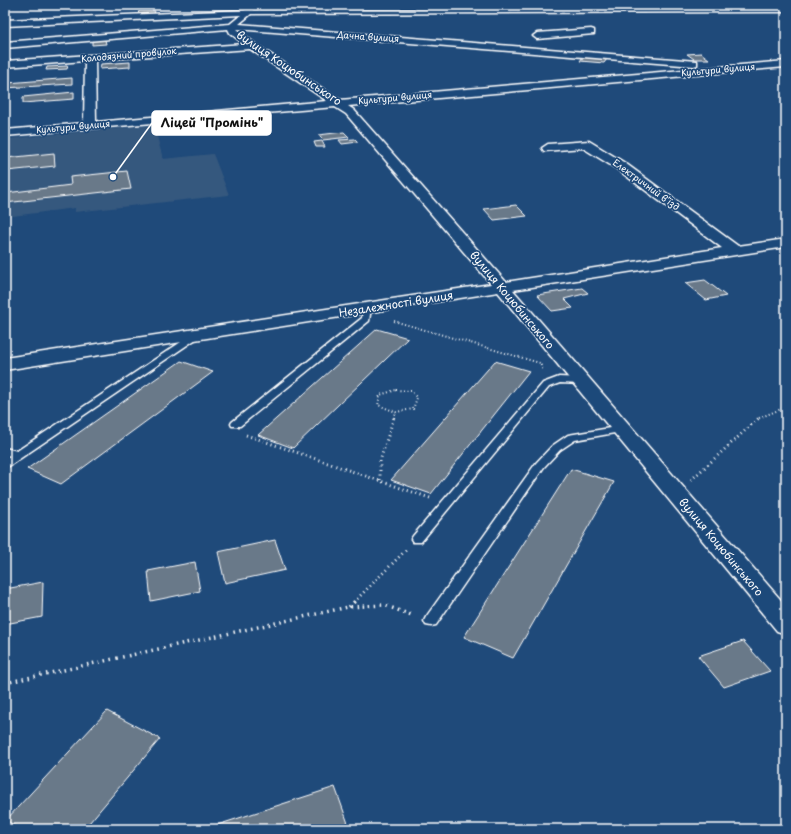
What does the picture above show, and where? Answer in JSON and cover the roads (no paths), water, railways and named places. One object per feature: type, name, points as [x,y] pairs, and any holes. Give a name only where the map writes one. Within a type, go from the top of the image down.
[{"type":"street","points":[[778,8],[786,17]]},
{"type":"street","points":[[5,23],[249,9],[523,14],[786,9]]},
{"type":"street","name":"вулиця Коцюбинського","points":[[249,9],[232,26],[233,31],[252,46],[337,103],[345,106],[503,288],[786,624]]},
{"type":"street","name":"Дачна вулиця","points":[[5,45],[232,26],[697,63],[730,69]]},
{"type":"street","points":[[540,51],[535,33],[591,32]]},
{"type":"street","name":"Колодязний провулок","points":[[5,64],[252,46]]},
{"type":"street","points":[[90,58],[90,126]]},
{"type":"street","name":"Культури вулиця","points":[[5,133],[786,64]]},
{"type":"street","name":"Електричний в’їзд","points":[[548,148],[585,144],[621,166],[734,250]]},
{"type":"street","name":"Незалежності вулиця","points":[[5,364],[786,243]]},
{"type":"lane","points":[[236,424],[366,319],[367,308]]},
{"type":"lane","points":[[5,464],[196,335]]},
{"type":"lane","points":[[417,539],[546,385],[559,380],[581,381]]},
{"type":"lane","points":[[431,621],[540,465],[556,448],[572,437],[622,429]]},
{"type":"lane","points":[[5,451],[18,455]]},
{"type":"place","name":"Ліцей \"Промінь\"","points":[[113,177]]}]
